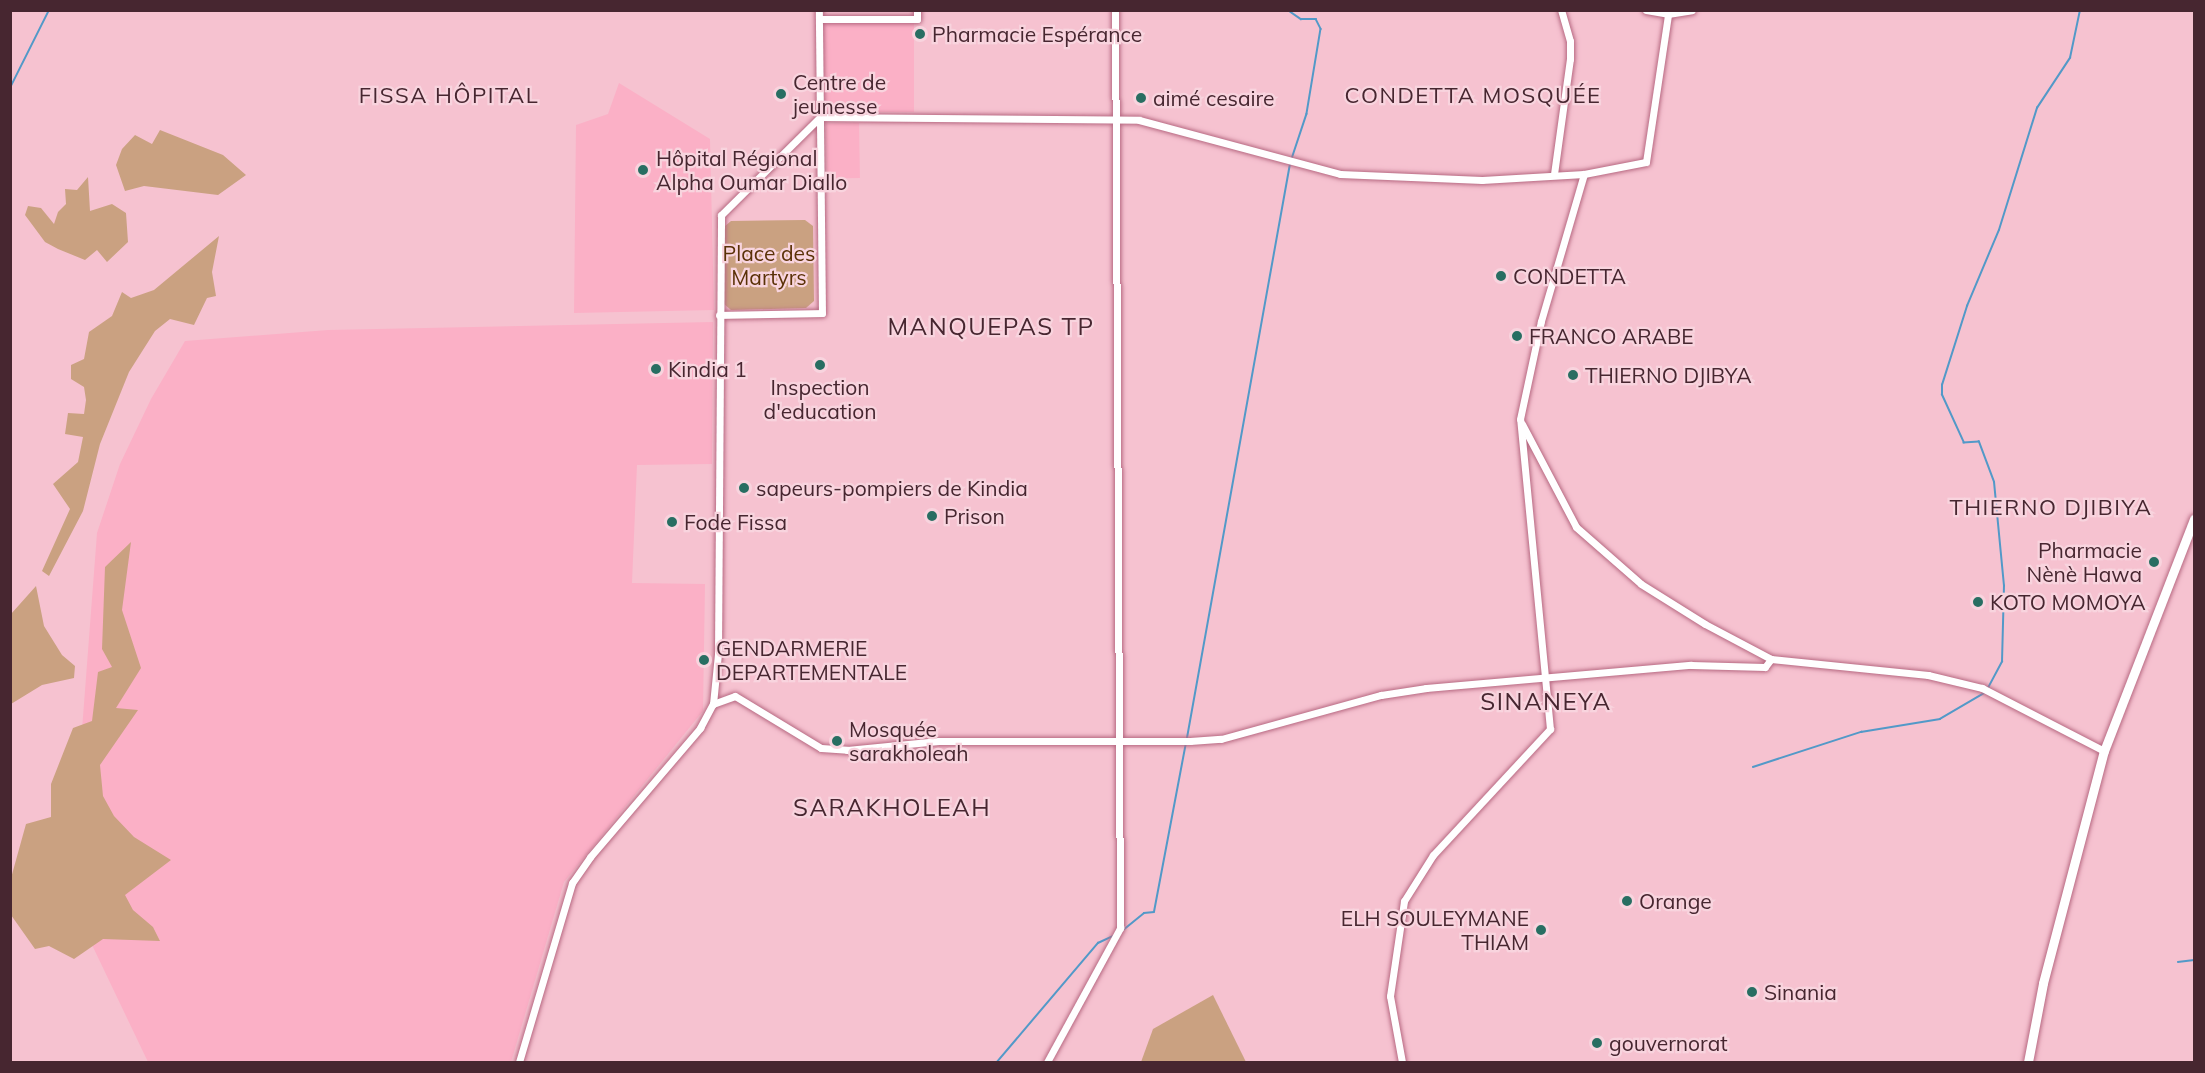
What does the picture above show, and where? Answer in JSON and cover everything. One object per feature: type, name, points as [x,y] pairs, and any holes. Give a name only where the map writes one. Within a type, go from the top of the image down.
[{"type":"highway","points":[[2028,1062],[2043,982],[2104,751],[2194,519]]},
{"type":"street","points":[[719,315],[822,313],[819,10]]},
{"type":"street","points":[[819,19],[917,19],[917,10]]},
{"type":"street","points":[[1047,1062],[1117,938],[1120,928],[1115,10]]},
{"type":"street","points":[[1554,174],[1570,59],[1570,40],[1560,10]]},
{"type":"street","points":[[1646,10],[1668,14],[1692,10]]},
{"type":"street","points":[[519,1062],[572,884],[590,857],[700,728],[713,704],[718,654],[721,215],[820,117],[1116,118],[1164,126],[1340,174],[1410,179],[1482,180],[1584,174],[1646,162],[1668,14]]},
{"type":"street","points":[[1402,1062],[1390,996],[1404,901],[1433,855],[1550,729],[1520,419],[1541,321],[1584,174]]},
{"type":"street","points":[[1520,419],[1576,527],[1641,584],[1771,659],[1928,675],[1986,690],[2104,751]]},
{"type":"street","points":[[713,704],[735,696],[821,748],[847,750],[939,741],[1186,741],[1221,739],[1381,695],[1691,665],[1765,667],[1771,659]]},
{"type":"shaded area","points":[[824,21],[914,21],[914,112],[824,112]]},
{"type":"shaded area","name":"Hôpital Régional Alpha Oumar Diallo","points":[[619,83],[710,139],[714,310],[574,313],[576,125],[608,114]]},
{"type":"shaded area","points":[[859,123],[860,178],[827,179],[826,124]]},
{"type":"shaded area","points":[[713,322],[712,464],[637,465],[632,583],[705,584],[703,711],[564,882],[511,1062],[148,1062],[82,924],[80,756],[97,533],[120,464],[151,399],[185,341],[328,330]]},
{"type":"green space","points":[[160,130],[223,155],[246,175],[218,195],[144,186],[125,191],[116,165],[122,149],[135,135],[152,144]]},
{"type":"green space","points":[[88,177],[90,211],[112,204],[126,213],[128,242],[107,262],[97,250],[85,260],[45,242],[25,215],[28,206],[41,208],[54,224],[58,212],[66,204],[65,189],[77,190]]},
{"type":"green space","name":"Place des Martyrs","points":[[805,220],[813,226],[814,301],[806,308],[731,310],[724,304],[724,227],[731,221]]},
{"type":"green space","points":[[219,236],[212,272],[216,296],[207,298],[194,325],[170,319],[155,331],[129,372],[100,444],[83,511],[49,576],[42,571],[70,509],[53,484],[78,462],[83,437],[65,434],[68,413],[84,414],[86,400],[84,387],[71,379],[71,365],[84,359],[89,332],[112,316],[122,292],[131,298],[154,290]]},
{"type":"green space","points":[[131,542],[122,610],[141,668],[116,708],[138,710],[100,765],[103,796],[114,816],[134,837],[171,860],[125,895],[133,910],[153,927],[160,941],[103,939],[74,959],[49,946],[35,949],[11,915],[11,878],[26,824],[51,817],[51,784],[73,728],[92,721],[98,672],[112,667],[102,649],[105,567]]},
{"type":"green space","points":[[36,586],[44,626],[62,655],[75,666],[74,678],[42,685],[11,704],[11,614]]},
{"type":"green space","points":[[1213,995],[1246,1062],[1141,1062],[1153,1029]]},
{"type":"waterway","points":[[10,88],[49,10]]},
{"type":"waterway","points":[[1288,10],[1301,19],[1316,19],[1321,29],[1307,114],[1292,159]]},
{"type":"waterway","points":[[1988,688],[2002,662],[2004,586],[1994,482],[1979,442],[1964,443],[1942,395],[1942,385],[1967,306],[1999,230],[2037,108],[2070,58],[2080,10]]},
{"type":"waterway","points":[[1187,738],[1290,164]]},
{"type":"waterway","points":[[1753,767],[1861,732],[1940,719],[1986,692]]},
{"type":"waterway","points":[[1122,931],[1144,913],[1154,912],[1186,742]]},
{"type":"waterway","points":[[997,1062],[1098,943],[1113,936]]},
{"type":"waterway","points":[[2178,962],[2194,960]]},
{"type":"place","name":"Pharmacie Espérance","points":[[920,34]]},
{"type":"place","name":"Centre de jeunesse","points":[[781,94]]},
{"type":"place","name":"aimé cesaire","points":[[1141,98]]},
{"type":"place","name":"Hôpital Régional Alpha Oumar Diallo","points":[[643,170]]},
{"type":"place","name":"CONDETTA","points":[[1501,276]]},
{"type":"place","name":"FRANCO ARABE","points":[[1517,336]]},
{"type":"place","name":"Inspection d'education","points":[[820,365]]},
{"type":"place","name":"Kindia 1","points":[[656,369]]},
{"type":"place","name":"THIERNO DJIBYA","points":[[1573,375]]},
{"type":"place","name":"sapeurs-pompiers de Kindia","points":[[744,488]]},
{"type":"place","name":"Prison","points":[[932,516]]},
{"type":"place","name":"Fode Fissa","points":[[672,522]]},
{"type":"place","name":"Pharmacie Nènè Hawa","points":[[2154,562]]},
{"type":"place","name":"KOTO MOMOYA","points":[[1978,602]]},
{"type":"place","name":"GENDARMERIE DEPARTEMENTALE","points":[[704,660]]},
{"type":"place","name":"Mosquée sarakholeah","points":[[837,741]]},
{"type":"place","name":"Orange","points":[[1627,901]]},
{"type":"place","name":"ELH SOULEYMANE THIAM","points":[[1541,930]]},
{"type":"place","name":"Sinania","points":[[1752,992]]},
{"type":"place","name":"gouvernorat","points":[[1597,1043]]},
{"type":"district","name":"FISSA HÔPITAL","points":[[449,96]]},
{"type":"district","name":"СONDETTA MOSQUÉE","points":[[1473,96]]},
{"type":"district","name":"MANQUEPAS TP","points":[[991,327]]},
{"type":"district","name":"THIERNO DJIBIYA","points":[[2051,508]]},
{"type":"district","name":"SINANEYA","points":[[1546,702]]},
{"type":"district","name":"SARAKHOLEAH","points":[[892,808]]}]
